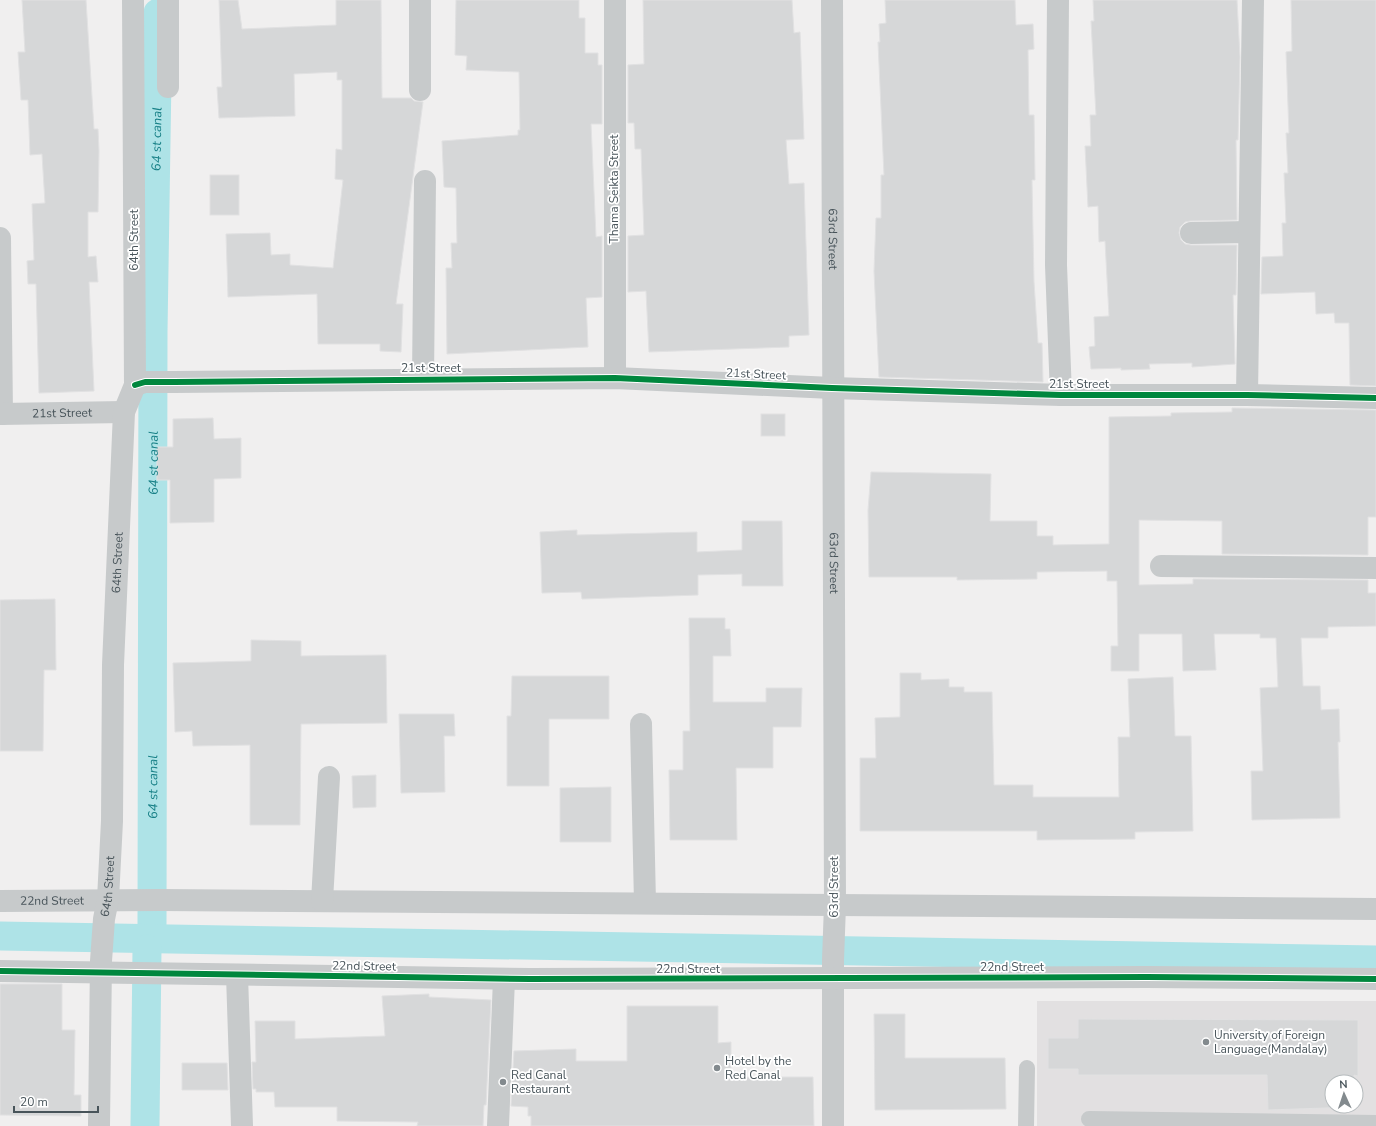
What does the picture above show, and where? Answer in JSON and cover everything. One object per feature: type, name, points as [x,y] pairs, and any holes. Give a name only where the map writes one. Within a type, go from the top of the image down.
[{"type":"street","name":"64th Street","points":[[99,1126],[107,968],[113,906],[113,665],[124,412],[140,383],[132,0]]},
{"type":"street","points":[[168,0],[168,87]]},
{"type":"street","points":[[420,0],[420,90]]},
{"type":"street","name":"Thama Seikta Street","points":[[615,0],[615,378]]},
{"type":"street","name":"63rd Street","points":[[832,0],[832,388],[835,905],[833,970],[833,1126]]},
{"type":"street","points":[[1058,0],[1056,265],[1061,395]]},
{"type":"street","points":[[1248,395],[1253,0]]},
{"type":"street","points":[[423,379],[425,181]]},
{"type":"street","points":[[1191,234],[1249,232]]},
{"type":"street","points":[[0,238],[1,414]]},
{"type":"street","name":"21st Street","points":[[140,383],[615,378],[832,388],[1061,395],[1248,395],[1376,398]]},
{"type":"street","name":"21st Street","points":[[1,414],[124,412]]},
{"type":"street","points":[[1161,566],[1376,568]]},
{"type":"street","points":[[641,724],[645,903]]},
{"type":"street","points":[[322,901],[329,777]]},
{"type":"street","name":"22nd Street","points":[[0,901],[113,906],[161,900],[1376,909]]},
{"type":"street","name":"22nd Street","points":[[0,971],[107,968],[175,974],[504,979],[833,970],[1155,977],[1376,979]]},
{"type":"street","points":[[237,975],[242,1126]]},
{"type":"street","points":[[498,1126],[504,979]]},
{"type":"lane","points":[[1026,1126],[1027,1068]]},
{"type":"lane","points":[[1089,1119],[1376,1123]]},
{"type":"shaded area","name":"University of Foreign Language(Mandalay)","points":[[1037,1001],[1376,1001],[1376,1126],[1037,1126]]},
{"type":"building","points":[[22,0],[86,0],[94,129],[98,129],[99,151],[98,212],[88,212],[88,257],[96,256],[98,282],[89,282],[94,391],[39,393],[36,284],[28,284],[27,261],[34,260],[32,204],[45,203],[42,154],[30,155],[28,100],[21,100],[18,52],[25,52]]},
{"type":"building","points":[[219,0],[238,0],[242,29],[336,25],[336,0],[381,0],[382,98],[411,98],[414,101],[423,102],[396,304],[403,304],[401,352],[380,351],[380,344],[318,344],[317,294],[228,297],[226,234],[270,233],[271,255],[290,254],[290,265],[333,268],[343,180],[335,179],[336,149],[342,150],[342,80],[337,80],[337,72],[294,74],[295,116],[219,118],[217,87],[222,87]]},
{"type":"building","points":[[456,0],[579,0],[579,18],[585,18],[585,53],[598,53],[598,65],[602,65],[602,124],[591,124],[596,237],[602,236],[602,297],[586,298],[588,347],[447,354],[446,268],[452,268],[451,243],[457,243],[456,188],[444,187],[442,141],[518,135],[518,130],[520,130],[519,72],[466,70],[467,56],[455,55]]},
{"type":"building","points":[[643,0],[792,0],[794,33],[800,32],[804,139],[786,140],[789,184],[804,183],[809,335],[789,336],[789,347],[649,352],[646,291],[628,292],[628,236],[644,235],[641,149],[635,149],[634,123],[628,123],[628,65],[644,64]]},
{"type":"building","points":[[885,0],[1015,0],[1016,25],[1033,24],[1034,49],[1028,50],[1029,115],[1034,115],[1035,180],[1032,180],[1034,282],[1038,343],[1042,343],[1043,382],[879,377],[874,271],[876,218],[881,218],[881,175],[884,175],[878,42],[880,42],[879,24],[886,23]]},
{"type":"building","points":[[1093,0],[1237,0],[1240,57],[1238,140],[1236,140],[1237,220],[1185,222],[1180,227],[1179,233],[1181,240],[1185,244],[1237,245],[1236,295],[1233,295],[1235,364],[1192,367],[1192,363],[1149,364],[1150,369],[1091,369],[1089,347],[1095,346],[1094,317],[1109,316],[1105,241],[1099,242],[1098,206],[1088,207],[1085,146],[1091,146],[1090,115],[1096,115],[1091,21],[1094,21]]},
{"type":"building","points":[[1291,0],[1376,0],[1376,386],[1350,385],[1349,323],[1335,323],[1334,313],[1316,314],[1315,292],[1261,294],[1262,257],[1283,256],[1282,223],[1286,223],[1284,173],[1288,173],[1286,133],[1289,133],[1286,52],[1292,51]]},
{"type":"building","points":[[210,175],[239,175],[239,215],[210,215]]},
{"type":"building","points":[[1232,408],[1376,410],[1376,517],[1368,517],[1368,555],[1222,554],[1222,521],[1139,520],[1139,585],[1193,584],[1193,579],[1368,580],[1368,593],[1376,593],[1376,626],[1328,627],[1328,638],[1301,638],[1303,686],[1320,686],[1321,710],[1339,709],[1340,742],[1338,742],[1340,818],[1252,820],[1251,771],[1263,771],[1260,688],[1278,687],[1276,638],[1260,638],[1260,634],[1214,634],[1216,670],[1183,671],[1182,634],[1139,634],[1139,671],[1111,671],[1111,646],[1118,646],[1117,581],[1107,581],[1107,571],[1037,572],[1037,579],[957,580],[957,577],[869,577],[868,510],[871,472],[991,474],[990,521],[1037,521],[1037,536],[1053,536],[1053,545],[1109,544],[1109,417],[1171,416],[1171,413],[1232,412]]},
{"type":"building","points":[[761,414],[785,414],[785,436],[761,436]]},
{"type":"building","points":[[213,418],[214,439],[241,438],[241,478],[214,479],[214,522],[170,523],[170,480],[157,480],[157,447],[173,447],[173,419]]},
{"type":"building","points":[[742,521],[782,521],[783,586],[742,586],[742,574],[698,575],[698,595],[582,599],[581,592],[542,593],[540,532],[577,530],[577,535],[697,532],[697,552],[742,550]]},
{"type":"building","points":[[55,599],[56,670],[44,670],[43,751],[0,751],[0,600]]},
{"type":"building","points":[[689,618],[725,618],[725,629],[730,629],[731,656],[713,656],[713,702],[766,702],[766,688],[802,688],[801,727],[773,727],[773,768],[736,768],[737,840],[670,840],[669,770],[683,770],[683,731],[690,731]]},
{"type":"building","points":[[251,640],[301,641],[301,656],[386,655],[387,723],[301,724],[300,825],[250,825],[250,745],[193,746],[192,731],[175,732],[173,663],[251,661]]},
{"type":"building","points":[[900,673],[921,673],[921,680],[949,679],[949,687],[964,687],[964,692],[992,692],[994,785],[1033,785],[1033,797],[1119,797],[1118,737],[1130,737],[1128,679],[1173,677],[1175,736],[1191,736],[1193,831],[1135,832],[1135,839],[1037,840],[1037,831],[860,831],[860,758],[876,758],[875,718],[900,717]]},
{"type":"building","points":[[512,676],[609,676],[609,719],[549,719],[549,786],[507,786],[507,716],[511,716]]},
{"type":"building","points":[[399,714],[454,714],[455,736],[444,736],[445,792],[401,793]]},
{"type":"building","points":[[376,775],[376,807],[353,808],[352,776]]},
{"type":"building","points":[[611,787],[611,842],[560,842],[560,788]]},
{"type":"building","points":[[0,984],[62,984],[62,1030],[75,1030],[74,1095],[81,1095],[81,1116],[0,1115]]},
{"type":"building","points":[[429,994],[429,997],[491,1000],[486,1105],[484,1105],[483,1126],[417,1126],[418,1122],[337,1121],[337,1107],[275,1107],[274,1092],[256,1092],[256,1089],[253,1089],[252,1062],[256,1062],[255,1021],[295,1021],[295,1039],[385,1036],[382,996]]},
{"type":"building","points":[[627,1006],[718,1006],[718,1043],[731,1042],[731,1077],[813,1077],[814,1126],[531,1126],[531,1116],[528,1116],[528,1107],[511,1106],[514,1051],[576,1049],[576,1061],[627,1061]]},
{"type":"building","points":[[874,1014],[905,1014],[905,1058],[1005,1058],[1006,1109],[875,1110]]},
{"type":"building","points":[[1078,1019],[1358,1020],[1358,1074],[1324,1074],[1324,1108],[1268,1110],[1267,1075],[1078,1075],[1078,1069],[1048,1069],[1048,1038],[1078,1038]]},
{"type":"building","points":[[182,1063],[227,1063],[228,1090],[182,1090]]},
{"type":"waterway","name":"64 st canal","points":[[152,927],[153,332],[158,13]]},
{"type":"waterway","points":[[0,936],[1376,960]]},
{"type":"waterway","name":"64 st canal","points":[[145,1126],[147,949]]},
{"type":"cycle path","points":[[135,385],[145,382],[615,378],[832,388],[1061,395],[1247,395],[1376,398]]},
{"type":"cycle path","points":[[0,971],[530,979],[1147,977],[1376,979]]},
{"type":"place","name":"University of Foreign Language(Mandalay)","points":[[1206,1042]]},
{"type":"place","name":"Hotel by the Red Canal","points":[[717,1068]]},
{"type":"place","name":"Red Canal Restaurant","points":[[503,1082]]}]
